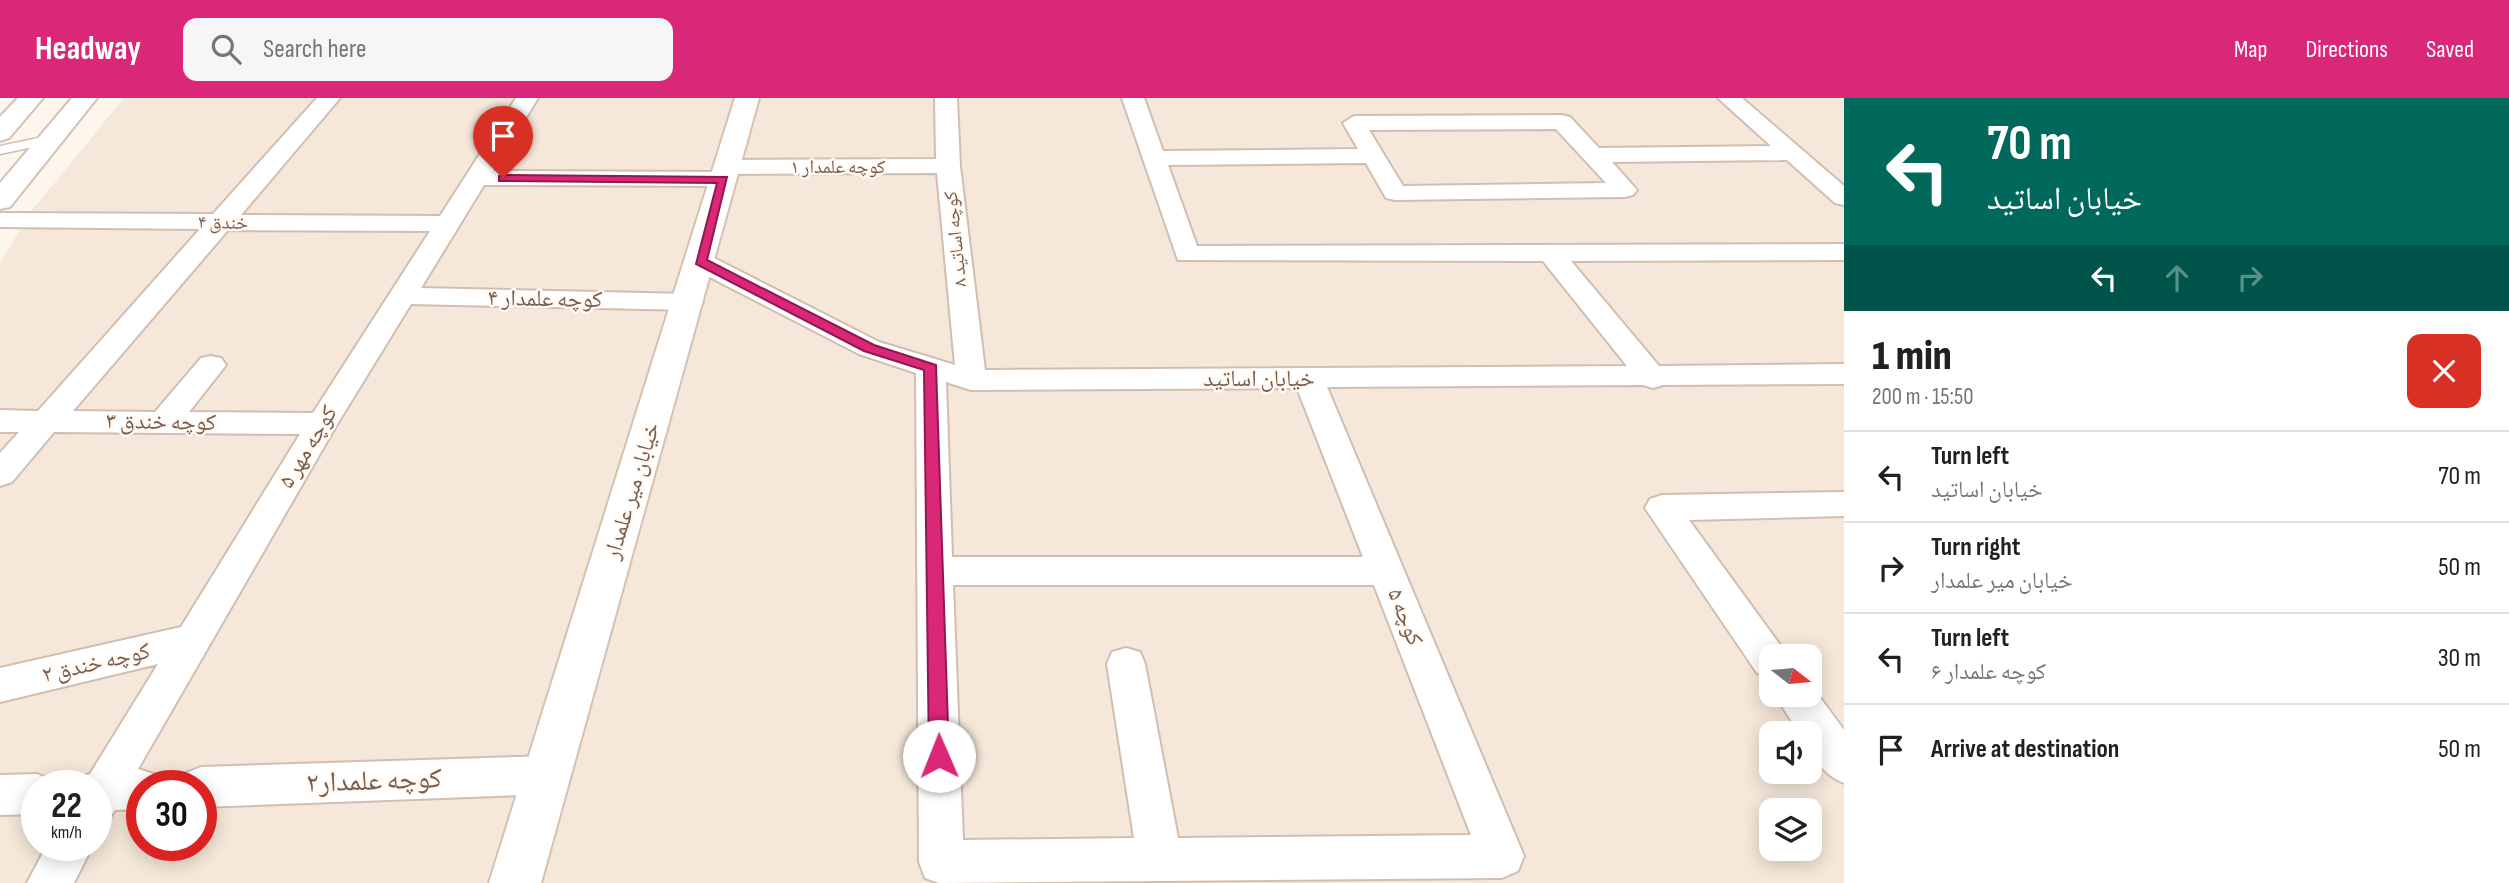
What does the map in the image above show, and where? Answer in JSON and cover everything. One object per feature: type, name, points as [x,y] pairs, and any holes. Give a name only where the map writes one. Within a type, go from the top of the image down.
[{"type":"street","points":[[0,135],[31,98]]},
{"type":"street","points":[[0,201],[48,140],[86,98]]},
{"type":"street","points":[[0,474],[329,98]]},
{"type":"street","name":"کوچه مهر ۵","points":[[112,787],[192,640],[322,424],[527,98]]},
{"type":"street","name":"خیابان میر علمدار","points":[[515,883],[701,262],[747,98]]},
{"type":"street","name":"کوچه اساتید ۸","points":[[946,98],[948,166],[971,380]]},
{"type":"street","points":[[1133,98],[1187,254],[1844,252]]},
{"type":"street","points":[[1729,98],[1844,198]]},
{"type":"street","points":[[1562,122],[1625,190],[1395,193],[1372,156],[1354,123],[1562,122]]},
{"type":"street","points":[[1593,155],[1792,153]]},
{"type":"street","points":[[1154,158],[1372,156]]},
{"type":"street","name":"کوچه علمدار ۱","points":[[476,178],[948,166]]},
{"type":"street","name":"خندق ۴","points":[[0,220],[447,224]]},
{"type":"street","points":[[1550,252],[1653,378]]},
{"type":"street","name":"خیابان اساتید","points":[[701,262],[869,348],[971,380],[1653,378],[1844,374]]},
{"type":"street","name":"کوچه علمدار ۴","points":[[401,296],[689,302]]},
{"type":"street","points":[[165,421],[211,365]]},
{"type":"street","points":[[931,368],[941,862],[1160,860],[1126,664]]},
{"type":"street","name":"کوچه ۵","points":[[1160,860],[1502,856],[1310,379]]},
{"type":"street","name":"کوچه خندق ۳","points":[[0,421],[322,424]]},
{"type":"street","points":[[1759,644],[1661,508],[1844,504]]},
{"type":"street","points":[[935,572],[1387,571]]},
{"type":"street","name":"کوچه خندق ۲","points":[[0,685],[192,640]]},
{"type":"street","points":[[1804,707],[1844,764]]},
{"type":"street","name":"کوچه علمدار۲","points":[[217,786],[548,775]]},
{"type":"street","points":[[0,795],[21,794]]},
{"type":"street","points":[[50,883],[62,861]]},
{"type":"lane","points":[[0,135],[48,140]]},
{"type":"lane","points":[[0,150],[48,140]]},
{"type":"shaded area","points":[[124,98],[1844,98],[1844,883],[0,883],[0,263],[30,213]]},
{"type":"route","points":[[503,178],[723,179],[701,262],[869,348],[931,368],[939,756]]}]
